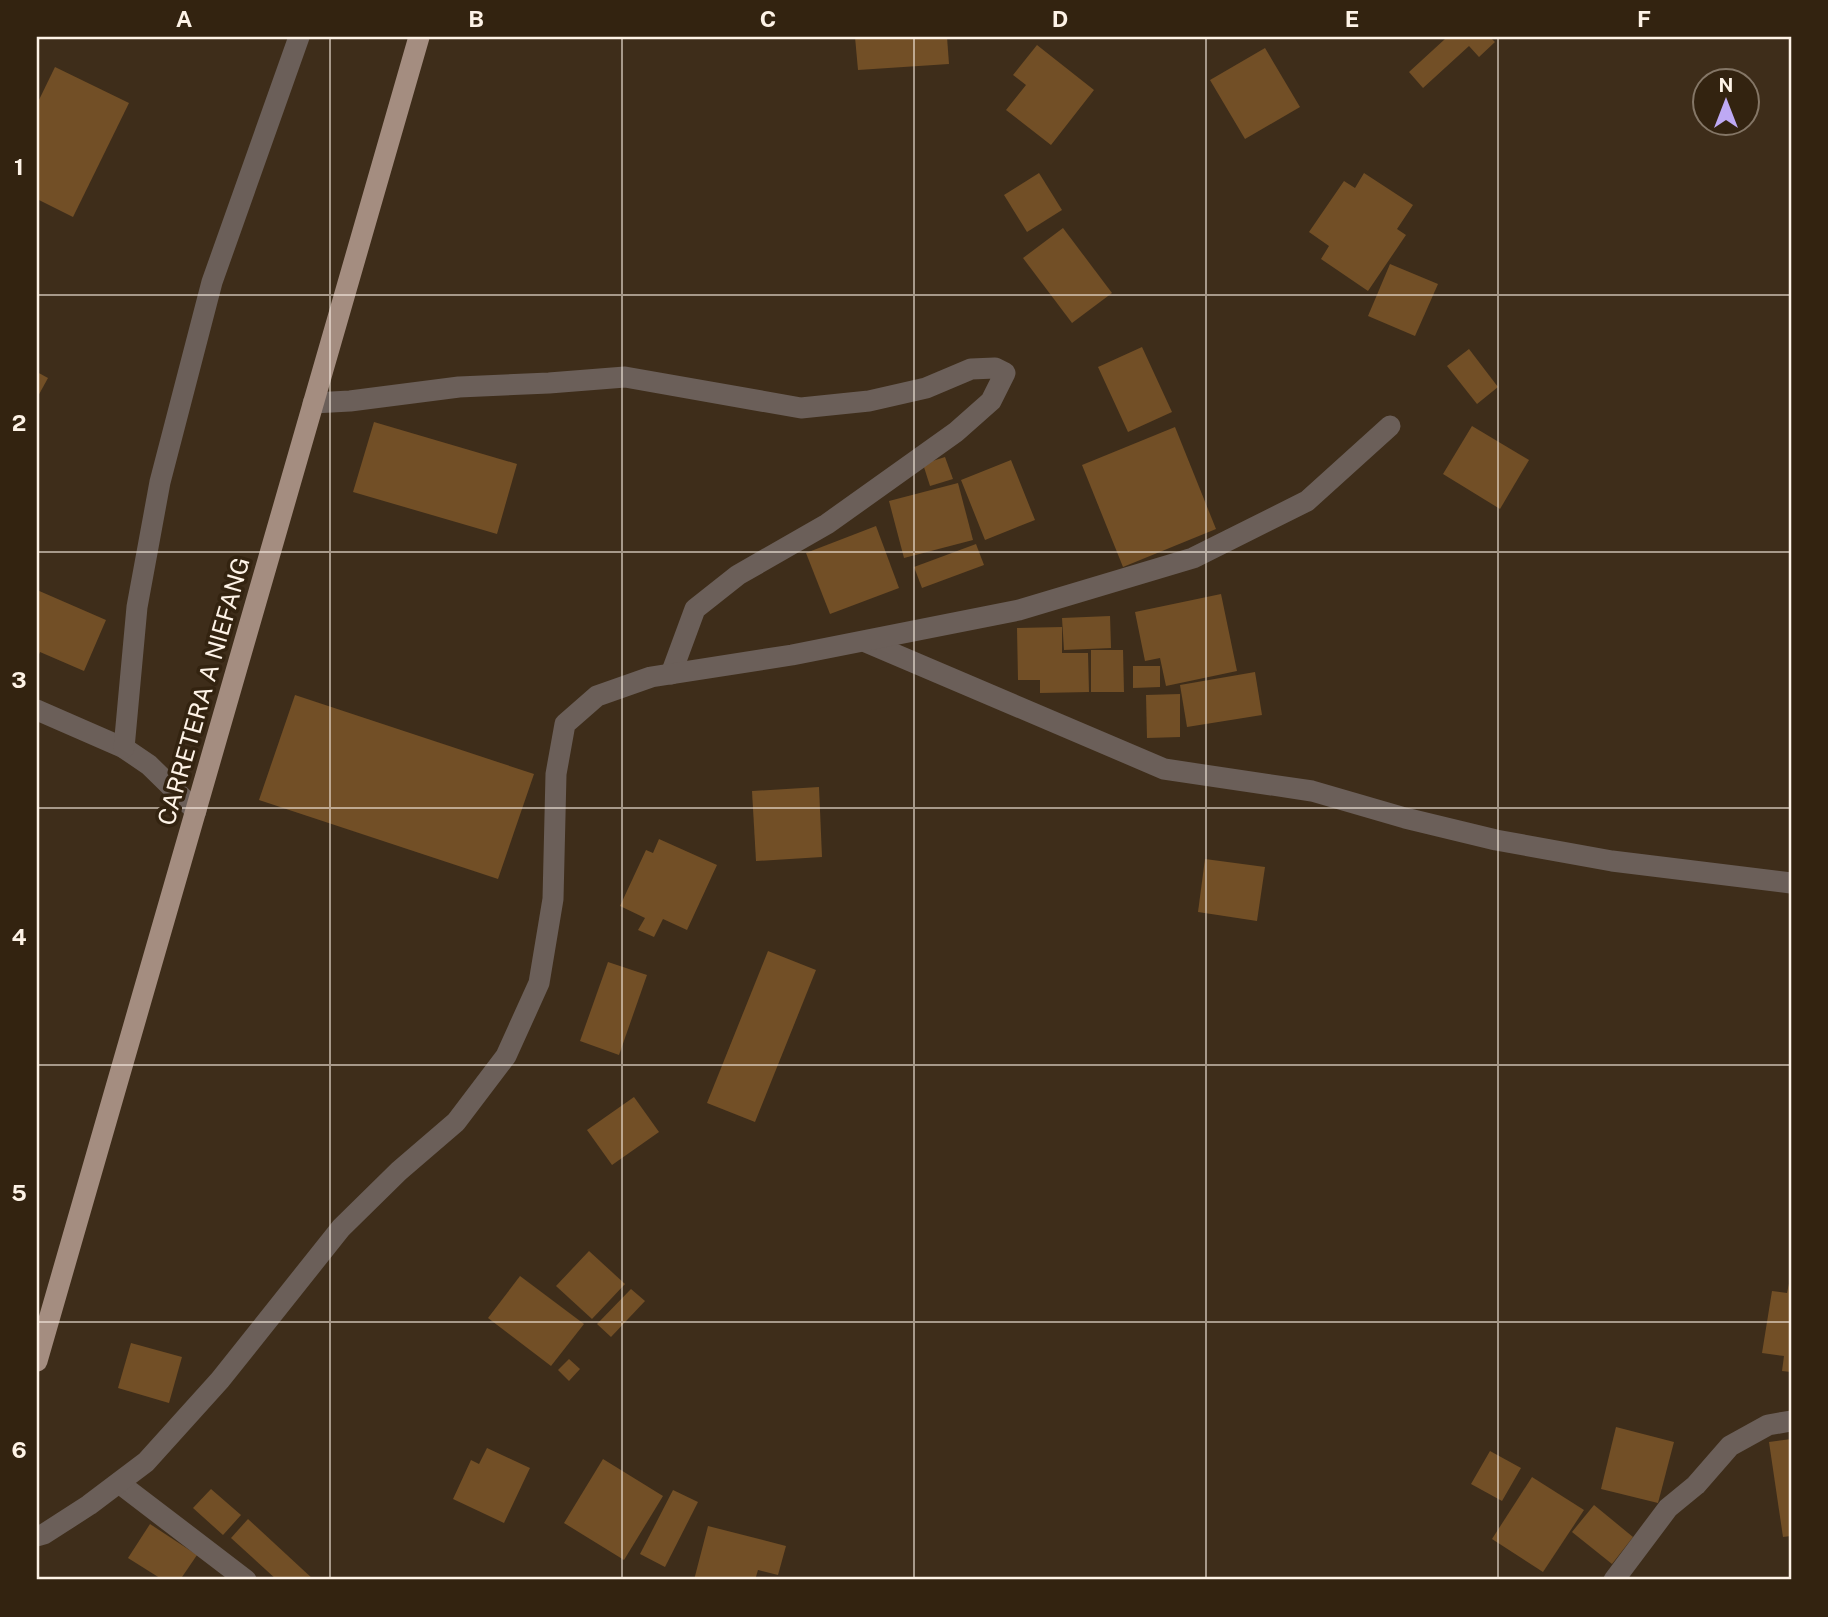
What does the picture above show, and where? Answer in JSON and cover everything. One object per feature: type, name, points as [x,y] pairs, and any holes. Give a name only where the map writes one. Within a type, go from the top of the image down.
[{"type":"main road","name":"CARRETERA A NIEFANG","points":[[37,1361],[419,37]]},
{"type":"street","points":[[124,748],[137,607],[160,482],[212,282],[299,37]]},
{"type":"street","points":[[313,403],[459,387],[625,377],[801,408],[870,401],[926,388],[971,369],[995,368],[1005,373],[991,401],[957,432],[827,524],[738,575],[695,609],[671,674]]},
{"type":"street","points":[[37,1536],[89,1505],[146,1462],[220,1380],[341,1228],[399,1171],[456,1122],[506,1056],[539,983],[552,899],[556,774],[565,724],[597,696],[651,677],[866,642],[1019,610],[1193,558],[1307,500],[1390,426]]},
{"type":"street","points":[[866,642],[1164,769],[1312,791],[1457,831],[1612,861],[1791,883]]},
{"type":"street","points":[[37,710],[124,748],[149,765],[196,811]]},
{"type":"street","points":[[1614,1580],[1668,1508],[1696,1485],[1730,1446],[1768,1425],[1791,1421]]},
{"type":"street","points":[[119,1483],[246,1580]]},
{"type":"building","points":[[855,37],[947,37],[949,64],[858,70]]},
{"type":"building","points":[[1444,37],[1490,37],[1495,42],[1479,57],[1469,46],[1423,88],[1409,72],[1445,39]]},
{"type":"building","points":[[1037,45],[1094,90],[1051,145],[1006,110],[1026,85],[1013,75]]},
{"type":"building","points":[[1265,48],[1300,107],[1245,139],[1210,80]]},
{"type":"building","points":[[55,67],[129,103],[73,217],[37,199],[37,104]]},
{"type":"building","points":[[1039,173],[1062,210],[1027,232],[1004,195]]},
{"type":"building","points":[[1364,173],[1413,205],[1397,229],[1406,235],[1368,291],[1321,259],[1329,246],[1309,232],[1344,181],[1355,188]]},
{"type":"building","points":[[1063,228],[1112,293],[1072,323],[1023,258]]},
{"type":"building","points":[[1390,264],[1438,284],[1415,336],[1368,316]]},
{"type":"building","points":[[1142,347],[1172,412],[1128,432],[1098,367]]},
{"type":"building","points":[[1469,349],[1498,387],[1477,404],[1447,366]]},
{"type":"building","points":[[37,372],[48,378],[37,398]]},
{"type":"building","points":[[374,422],[517,464],[497,534],[353,492]]},
{"type":"building","points":[[1472,426],[1529,460],[1500,509],[1443,474]]},
{"type":"building","points":[[1175,427],[1216,529],[1123,567],[1082,465]]},
{"type":"building","points":[[945,457],[953,479],[930,486],[923,464]]},
{"type":"building","points":[[1011,460],[1035,520],[985,540],[961,480]]},
{"type":"building","points":[[958,483],[973,540],[904,558],[889,501]]},
{"type":"building","points":[[876,526],[899,588],[830,614],[806,553]]},
{"type":"building","points":[[976,544],[984,565],[922,588],[914,567]]},
{"type":"building","points":[[37,590],[106,620],[84,671],[40,652],[37,659]]},
{"type":"building","points":[[1221,594],[1237,671],[1166,686],[1160,658],[1145,661],[1135,612]]},
{"type":"building","points":[[1110,616],[1111,648],[1064,650],[1062,618]]},
{"type":"building","points":[[1062,627],[1062,653],[1088,653],[1089,692],[1040,693],[1040,680],[1018,680],[1017,628]]},
{"type":"building","points":[[1091,650],[1123,650],[1124,692],[1091,692]]},
{"type":"building","points":[[1133,666],[1160,666],[1160,687],[1133,688]]},
{"type":"building","points":[[1255,672],[1262,715],[1187,727],[1180,685]]},
{"type":"building","points":[[1180,694],[1180,737],[1147,738],[1146,695]]},
{"type":"building","points":[[295,695],[534,774],[498,879],[259,800]]},
{"type":"building","points":[[819,787],[822,857],[756,861],[752,791]]},
{"type":"building","points":[[659,839],[717,865],[687,930],[663,919],[654,937],[638,930],[645,918],[620,906],[646,850],[653,853]]},
{"type":"building","points":[[1205,859],[1265,867],[1257,921],[1198,912]]},
{"type":"building","points":[[768,951],[816,970],[755,1122],[707,1103]]},
{"type":"building","points":[[608,962],[647,975],[619,1055],[580,1041]]},
{"type":"building","points":[[634,1097],[659,1132],[612,1165],[587,1130]]},
{"type":"building","points":[[589,1251],[625,1284],[592,1319],[556,1286]]},
{"type":"building","points":[[520,1276],[584,1324],[551,1366],[488,1318]]},
{"type":"building","points":[[1790,1279],[1791,1372],[1782,1371],[1784,1356],[1762,1353],[1772,1291],[1787,1293]]},
{"type":"building","points":[[631,1289],[645,1301],[611,1337],[597,1324]]},
{"type":"building","points":[[131,1343],[182,1357],[169,1403],[118,1388]]},
{"type":"building","points":[[569,1359],[580,1369],[569,1381],[558,1370]]},
{"type":"building","points":[[1616,1427],[1674,1442],[1658,1503],[1601,1489]]},
{"type":"building","points":[[1791,1439],[1791,1536],[1783,1537],[1769,1442]]},
{"type":"building","points":[[487,1448],[530,1468],[504,1523],[453,1499],[471,1460],[479,1464]]},
{"type":"building","points":[[1490,1451],[1521,1468],[1502,1501],[1471,1484]]},
{"type":"building","points":[[603,1459],[663,1496],[624,1560],[564,1523]]},
{"type":"building","points":[[1532,1477],[1584,1510],[1543,1572],[1492,1539]]},
{"type":"building","points":[[211,1489],[241,1515],[223,1535],[193,1508]]},
{"type":"building","points":[[673,1490],[698,1502],[665,1567],[640,1554]]},
{"type":"building","points":[[1594,1505],[1633,1537],[1612,1564],[1572,1532]]},
{"type":"building","points":[[248,1519],[314,1580],[277,1580],[231,1538]]},
{"type":"building","points":[[150,1524],[197,1555],[180,1580],[163,1580],[128,1558]]},
{"type":"building","points":[[708,1526],[786,1546],[778,1575],[758,1570],[755,1580],[694,1580]]}]
